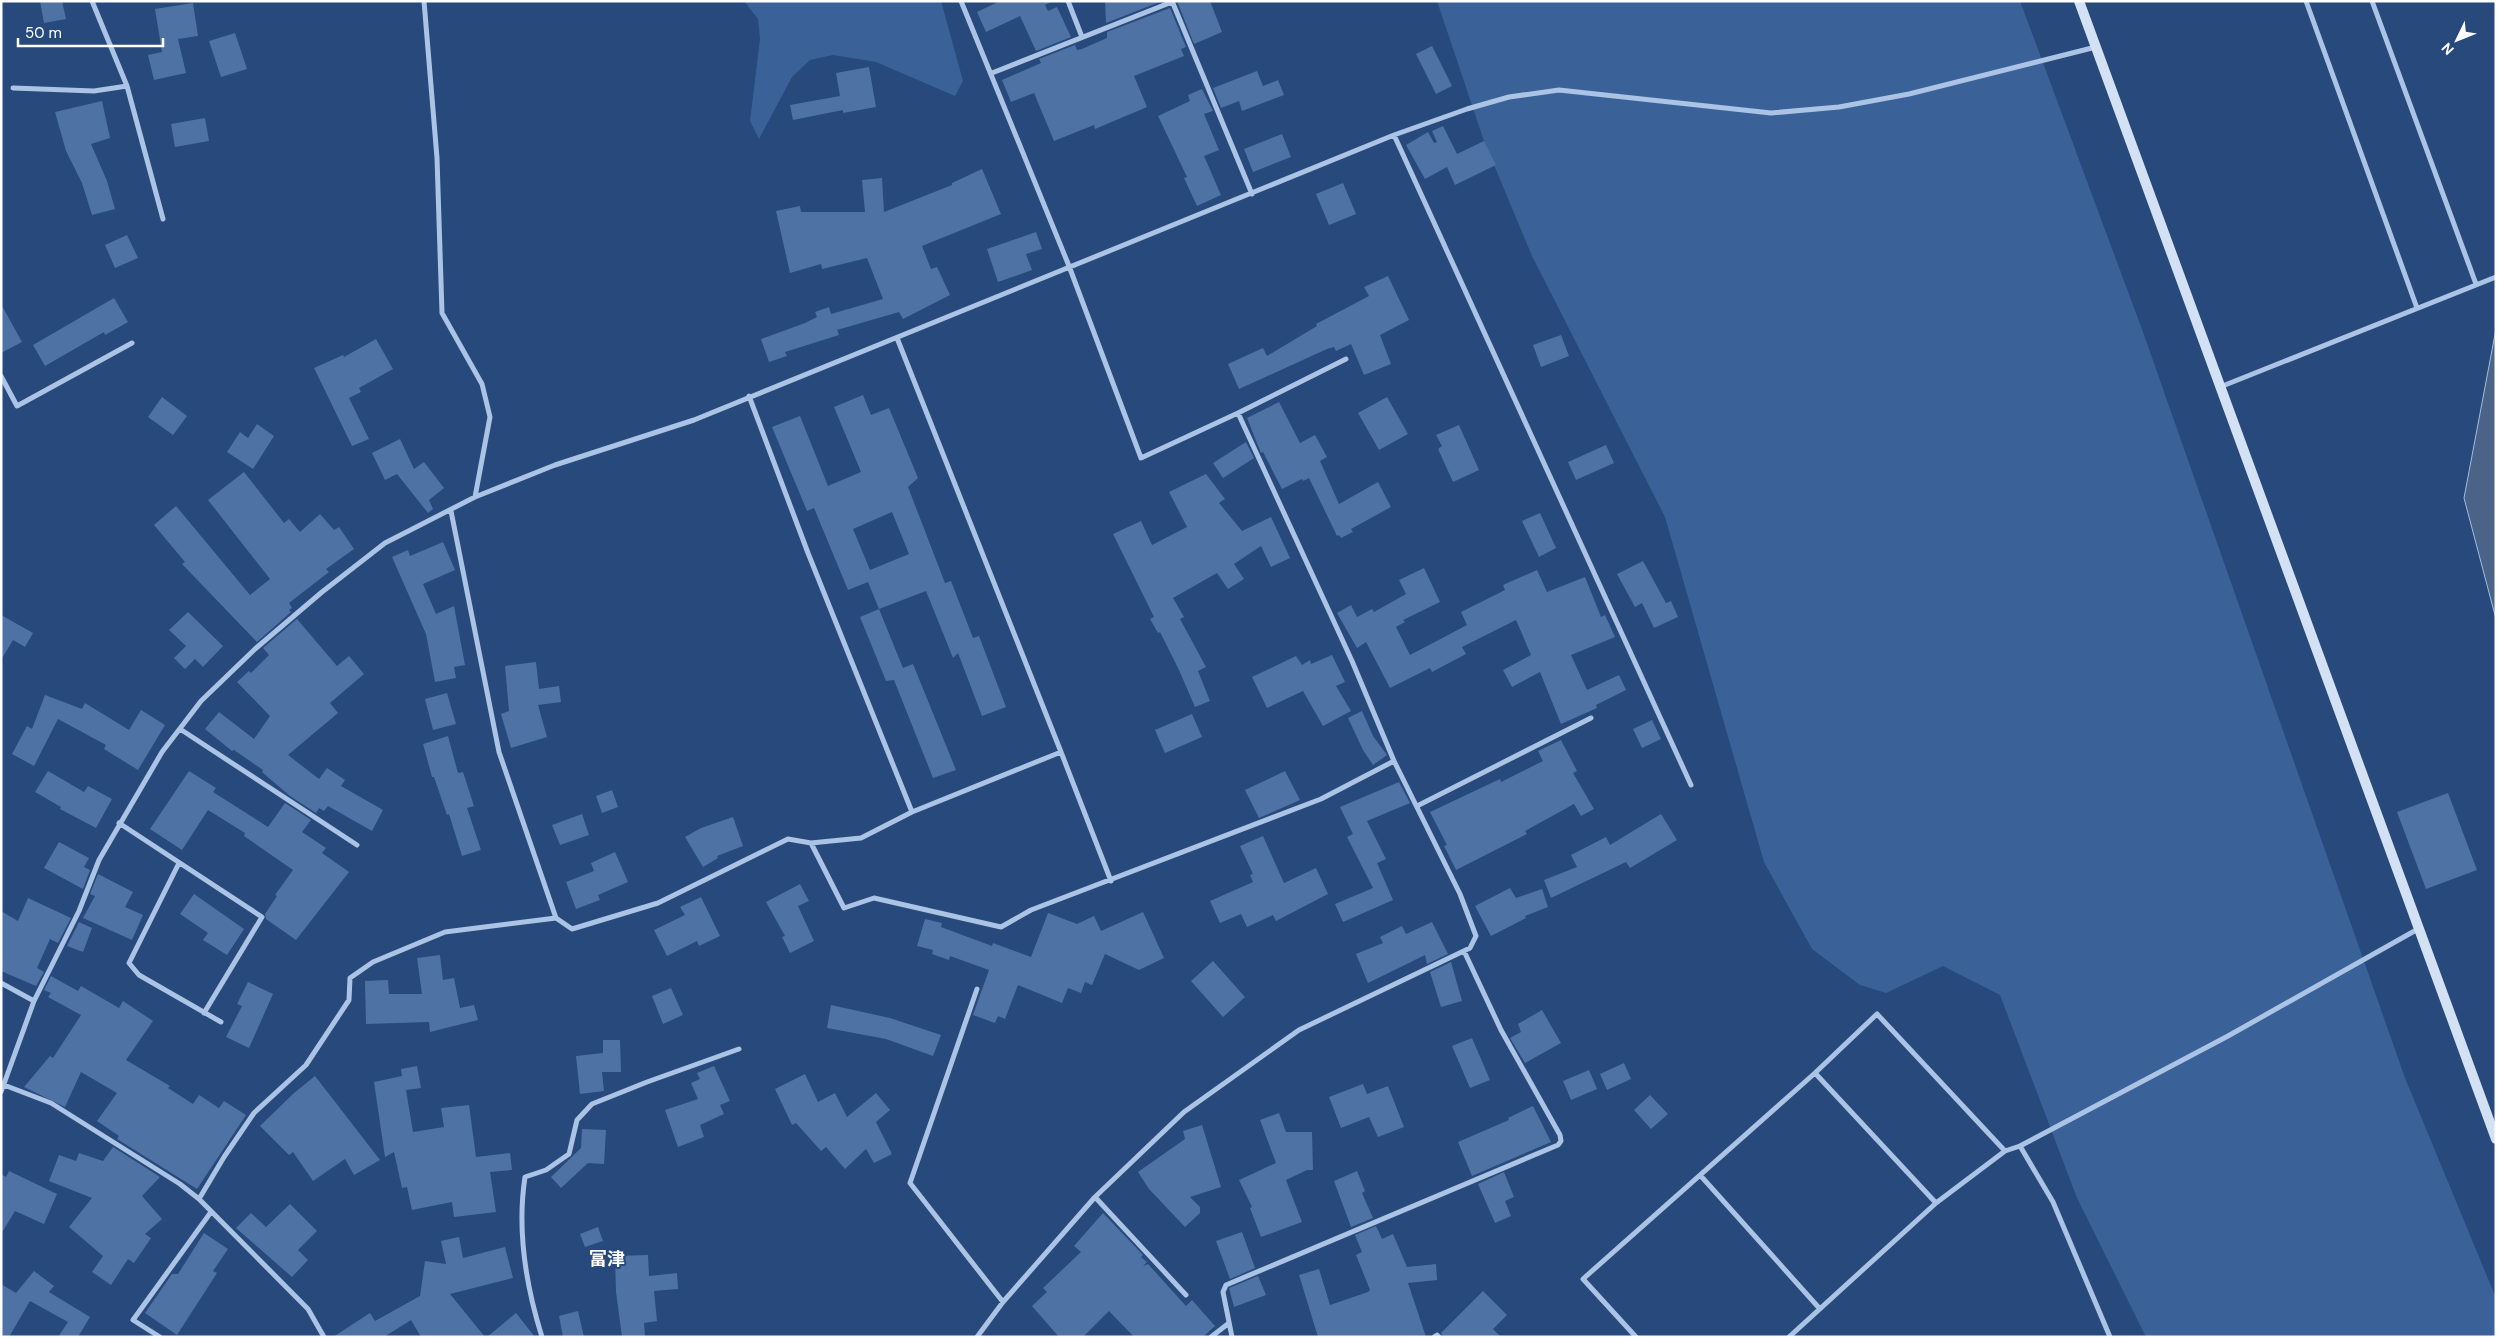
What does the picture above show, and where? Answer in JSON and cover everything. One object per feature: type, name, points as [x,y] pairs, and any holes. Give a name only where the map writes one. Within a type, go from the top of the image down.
[{"type":"street","points":[[92,1],[128,86],[163,219]]},
{"type":"street","points":[[424,1],[437,158],[442,313],[482,384],[490,417],[475,497]]},
{"type":"street","points":[[962,1],[1069,266],[1141,458],[1346,359]]},
{"type":"street","points":[[1068,1],[1082,37]]},
{"type":"street","points":[[2079,1],[2496,1139]]},
{"type":"street","points":[[2306,1],[2417,308]]},
{"type":"street","points":[[2372,1],[2476,284]]},
{"type":"street","points":[[992,72],[1172,2],[1252,194]]},
{"type":"street","points":[[1,1092],[34,1001],[78,911],[99,860],[162,752],[201,701],[255,649],[322,592],[385,543],[452,511],[475,497],[555,465],[694,420],[1394,135],[1467,109],[1509,97],[1559,90],[1771,113],[1839,107],[1909,94],[2096,47]]},
{"type":"street","points":[[13,88],[94,91],[128,86]]},
{"type":"street","points":[[1394,135],[1691,784]]},
{"type":"street","points":[[2219,387],[2496,277]]},
{"type":"street","points":[[896,338],[1111,881]]},
{"type":"street","points":[[1,376],[17,406],[132,343]]},
{"type":"street","points":[[749,396],[808,554],[912,812]]},
{"type":"street","points":[[977,1337],[1003,1302],[1095,1197],[1184,1112],[1299,1030],[1470,948],[1476,936],[1460,894],[1394,761],[1352,661],[1238,412]]},
{"type":"street","points":[[452,511],[499,752],[556,918],[572,929],[658,903],[788,839],[811,843],[861,838],[912,812],[1061,752]]},
{"type":"street","points":[[1417,806],[1590,718]]},
{"type":"street","points":[[180,729],[357,845]]},
{"type":"street","points":[[811,843],[844,908],[874,898],[1001,928],[1031,910],[1111,881],[1321,799],[1394,761]]},
{"type":"street","points":[[119,823],[262,918],[204,1013]]},
{"type":"street","points":[[179,862],[129,963],[139,975],[221,1022]]},
{"type":"street","points":[[199,1199],[224,1157],[254,1113],[306,1065],[349,1000],[350,978],[373,962],[445,932],[556,918]]},
{"type":"street","points":[[1789,1337],[1936,1203],[2005,1151],[2020,1146],[2228,1036],[2418,929]]},
{"type":"street","points":[[1232,1337],[1223,1292],[1226,1285],[1558,1145],[1561,1141],[1560,1135],[1501,1030],[1464,951]]},
{"type":"street","points":[[1,983],[34,1001]]},
{"type":"street","points":[[977,989],[910,1183],[1003,1302]]},
{"type":"street","points":[[1636,1337],[1583,1279],[1815,1073],[1877,1014],[2005,1151]]},
{"type":"street","points":[[542,1337],[533,1310],[526,1264],[520,1206],[525,1177],[546,1170],[569,1154],[578,1120],[592,1104],[739,1049]]},
{"type":"street","points":[[1815,1073],[1936,1203]]},
{"type":"street","points":[[4,1085],[51,1103],[118,1144],[199,1199],[308,1309],[324,1337]]},
{"type":"street","points":[[2020,1146],[2053,1202],[2110,1337]]},
{"type":"street","points":[[1700,1175],[1820,1309]]},
{"type":"street","points":[[1095,1197],[1186,1295]]},
{"type":"street","points":[[160,1337],[133,1320],[211,1212]]},
{"type":"street","points":[[1211,1337],[1229,1323]]},
{"type":"street","points":[[1434,1337],[1437,1334],[1439,1337]]},
{"type":"shaded area","points":[[744,1],[941,1],[963,81],[955,96],[876,62],[833,55],[810,60],[792,77],[759,139],[750,121],[760,39],[758,19]]},
{"type":"shaded area","points":[[1437,1],[2020,1],[2143,332],[2405,1078],[2496,1298],[2496,1337],[2146,1337],[2077,1198],[2000,995],[1943,966],[1886,993],[1860,985],[1812,949],[1764,862],[1665,517],[1532,256],[1484,141]]},
{"type":"shaded area","points":[[2496,329],[2496,619],[2464,498]]},
{"type":"building","points":[[40,1],[62,1],[66,19],[44,23]]},
{"type":"building","points":[[1000,1],[1053,1],[1045,5],[1048,11],[1057,7],[1071,37],[1036,51],[1020,16],[986,32],[977,12]]},
{"type":"building","points":[[1105,1],[1162,1],[1106,23]]},
{"type":"building","points":[[1177,1],[1210,1],[1222,32],[1194,44]]},
{"type":"building","points":[[193,3],[198,36],[178,39],[186,73],[154,80],[148,55],[162,52],[155,9]]},
{"type":"building","points":[[1170,8],[1186,47],[1181,49],[1184,56],[1134,76],[1147,107],[1095,129],[1094,125],[1054,141],[1034,93],[1011,102],[1002,80],[1041,63],[1039,59],[1075,45],[1077,50],[1082,49],[1107,38],[1107,32]]},
{"type":"building","points":[[235,33],[247,69],[221,77],[209,41]]},
{"type":"building","points":[[1432,46],[1452,86],[1436,94],[1416,54]]},
{"type":"building","points":[[869,67],[876,107],[843,113],[843,110],[793,120],[790,105],[840,96],[836,73]]},
{"type":"building","points":[[1257,71],[1263,86],[1278,80],[1284,95],[1242,111],[1239,101],[1221,108],[1213,88]]},
{"type":"building","points":[[1202,89],[1213,111],[1204,114],[1219,150],[1204,156],[1221,195],[1197,206],[1184,178],[1187,177],[1158,116],[1190,101],[1188,95]]},
{"type":"building","points":[[102,101],[110,138],[91,144],[107,181],[115,209],[92,215],[82,183],[66,151],[55,112]]},
{"type":"building","points":[[205,118],[209,141],[175,147],[171,124]]},
{"type":"building","points":[[1443,126],[1457,154],[1484,141],[1496,165],[1455,185],[1447,167],[1425,179],[1406,145],[1428,132],[1434,143],[1437,142],[1432,131]]},
{"type":"building","points":[[1282,134],[1291,157],[1253,172],[1244,149]]},
{"type":"building","points":[[982,169],[1001,214],[922,246],[931,269],[937,267],[950,295],[903,319],[899,312],[837,330],[839,335],[785,352],[787,356],[769,362],[761,339],[805,323],[817,317],[815,312],[829,307],[831,314],[883,299],[867,258],[822,269],[821,264],[790,273],[776,211],[800,206],[801,212],[865,212],[862,180],[882,178],[884,212],[952,185],[952,183]]},
{"type":"building","points":[[1343,183],[1356,214],[1329,225],[1316,194]]},
{"type":"building","points":[[1036,232],[1042,249],[1026,254],[1032,270],[998,282],[987,249]]},
{"type":"building","points":[[127,235],[138,258],[115,268],[105,245]]},
{"type":"building","points":[[1388,276],[1409,320],[1380,335],[1391,364],[1364,375],[1351,344],[1336,351],[1334,347],[1327,349],[1239,389],[1228,364],[1263,348],[1267,356],[1317,326],[1316,324],[1369,296],[1364,287]]},
{"type":"building","points":[[114,298],[128,322],[105,335],[104,332],[45,366],[33,345]]},
{"type":"building","points":[[1,304],[22,342],[1,353]]},
{"type":"building","points":[[1561,335],[1569,356],[1541,367],[1533,345]]},
{"type":"building","points":[[376,339],[393,369],[359,388],[361,392],[349,398],[369,439],[352,446],[314,368],[343,355],[344,357]]},
{"type":"building","points":[[863,395],[871,415],[889,408],[918,478],[908,487],[945,583],[951,581],[973,638],[979,636],[1006,707],[982,716],[958,653],[953,658],[926,591],[879,609],[868,582],[848,590],[814,508],[807,511],[772,427],[800,416],[828,486],[861,472],[834,407]],"holes":[[[892,512],[909,554],[870,570],[853,529]]]},
{"type":"building","points":[[162,397],[187,416],[173,435],[148,417]]},
{"type":"building","points":[[1387,397],[1408,434],[1379,450],[1358,413]]},
{"type":"building","points":[[1279,402],[1300,443],[1315,435],[1327,457],[1320,461],[1339,504],[1378,482],[1391,507],[1351,529],[1353,532],[1341,538],[1339,535],[1337,536],[1309,478],[1303,481],[1302,479],[1282,489],[1263,452],[1261,453],[1247,418]]},
{"type":"building","points":[[257,424],[274,436],[253,469],[227,452],[240,432],[248,438]]},
{"type":"building","points":[[1459,425],[1479,470],[1453,482],[1438,449],[1442,446],[1436,435]]},
{"type":"building","points":[[400,439],[414,469],[424,462],[444,488],[429,500],[433,509],[428,513],[397,474],[385,480],[372,453]]},
{"type":"building","points":[[1246,442],[1254,458],[1223,478],[1213,463]]},
{"type":"building","points":[[1606,445],[1614,463],[1576,480],[1568,462]]},
{"type":"building","points":[[244,472],[284,523],[289,519],[300,532],[320,514],[334,530],[339,527],[354,549],[326,569],[329,572],[289,603],[292,608],[289,610],[291,612],[257,642],[182,564],[185,562],[154,525],[176,506],[250,595],[270,579],[208,500]]},
{"type":"building","points":[[1206,474],[1225,499],[1219,503],[1242,531],[1271,517],[1290,558],[1271,567],[1261,546],[1234,564],[1244,579],[1228,589],[1217,573],[1173,598],[1184,617],[1180,619],[1206,667],[1198,671],[1210,701],[1195,707],[1160,632],[1158,633],[1150,619],[1154,617],[1113,534],[1141,521],[1152,545],[1187,527],[1169,492]]},
{"type":"building","points":[[1540,513],[1556,548],[1539,557],[1522,521]]},
{"type":"building","points":[[443,542],[455,570],[423,584],[436,614],[454,606],[465,665],[454,667],[456,678],[435,682],[426,634],[392,557],[408,550],[410,556]]},
{"type":"building","points":[[1643,561],[1666,603],[1671,601],[1678,617],[1654,628],[1642,603],[1635,607],[1617,574]]},
{"type":"building","points":[[1424,568],[1440,602],[1403,620],[1405,622],[1396,627],[1410,655],[1467,625],[1461,612],[1505,590],[1503,585],[1537,570],[1547,592],[1585,577],[1601,617],[1605,615],[1615,637],[1571,655],[1587,690],[1619,675],[1626,690],[1596,705],[1597,708],[1561,724],[1540,672],[1512,687],[1503,670],[1531,655],[1516,620],[1462,647],[1466,654],[1432,672],[1430,668],[1390,688],[1366,642],[1357,648],[1337,613],[1351,605],[1357,617],[1372,609],[1374,612],[1406,594],[1399,580]]},
{"type":"building","points":[[879,609],[903,668],[913,664],[956,770],[933,778],[894,680],[886,681],[860,617]]},
{"type":"building","points":[[188,612],[223,646],[203,667],[195,659],[185,669],[174,658],[186,646],[169,630]]},
{"type":"building","points":[[1,615],[33,633],[25,647],[13,640],[1,660]]},
{"type":"building","points":[[297,619],[337,666],[349,656],[364,674],[330,703],[338,713],[288,755],[319,779],[327,768],[345,780],[341,786],[383,810],[372,831],[328,806],[324,811],[319,808],[316,813],[290,796],[262,772],[263,770],[234,750],[232,751],[205,729],[219,712],[254,739],[270,716],[237,682],[249,671],[251,673],[269,655],[263,648]]},
{"type":"building","points":[[1332,655],[1345,682],[1336,686],[1351,711],[1323,726],[1303,691],[1267,708],[1252,677],[1296,656],[1302,665],[1310,660],[1311,664]]},
{"type":"building","points":[[536,662],[539,689],[559,686],[561,702],[538,705],[547,737],[511,748],[501,714],[509,711],[505,666]]},
{"type":"building","points":[[447,693],[456,724],[433,730],[425,699]]},
{"type":"building","points":[[45,695],[82,709],[85,703],[129,730],[141,710],[165,725],[138,770],[104,749],[106,745],[58,719],[34,766],[12,754],[27,726],[32,729]]},
{"type":"building","points":[[1362,711],[1373,736],[1387,755],[1373,765],[1363,750],[1348,718]]},
{"type":"building","points":[[1192,714],[1202,737],[1165,753],[1155,730]]},
{"type":"building","points":[[1652,720],[1661,739],[1642,748],[1633,729]]},
{"type":"building","points":[[448,736],[458,773],[463,772],[474,806],[467,808],[481,850],[462,856],[449,814],[447,815],[434,777],[432,777],[423,744]]},
{"type":"building","points":[[1561,740],[1577,771],[1573,773],[1594,809],[1581,816],[1574,804],[1525,831],[1527,834],[1456,870],[1444,846],[1447,845],[1430,812],[1500,779],[1501,782],[1543,761],[1538,751]]},
{"type":"building","points":[[48,771],[84,792],[88,786],[112,799],[96,828],[60,809],[61,807],[35,792]]},
{"type":"building","points":[[189,771],[216,788],[213,792],[268,827],[285,803],[311,820],[302,832],[326,848],[322,853],[349,872],[296,940],[266,919],[265,914],[277,896],[275,895],[293,870],[244,836],[245,833],[208,810],[182,850],[150,829]]},
{"type":"building","points":[[1285,771],[1300,800],[1259,818],[1245,790]]},
{"type":"building","points":[[1399,782],[1410,803],[1367,821],[1386,859],[1377,863],[1393,900],[1343,922],[1335,904],[1373,888],[1347,837],[1353,834],[1340,807]]},
{"type":"building","points":[[612,790],[618,807],[602,813],[596,796]]},
{"type":"building","points":[[2448,793],[2477,870],[2426,889],[2397,812]]},
{"type":"building","points":[[582,814],[589,835],[560,845],[552,825]]},
{"type":"building","points":[[1661,814],[1677,840],[1630,868],[1626,862],[1551,898],[1544,880],[1577,867],[1571,855],[1606,837],[1610,845]]},
{"type":"building","points":[[733,817],[743,846],[717,856],[718,858],[703,867],[685,837],[701,828]]},
{"type":"building","points":[[1263,836],[1284,883],[1316,868],[1328,894],[1276,921],[1273,915],[1247,927],[1241,914],[1220,923],[1210,901],[1253,882],[1250,875],[1253,874],[1240,846]]},
{"type":"building","points":[[59,842],[89,858],[84,867],[90,870],[83,889],[44,868]]},
{"type":"building","points":[[615,852],[628,882],[598,895],[600,900],[576,909],[566,882],[594,871],[591,863]]},
{"type":"building","points":[[98,874],[133,892],[125,907],[143,915],[132,940],[83,918],[95,896],[90,894]]},
{"type":"building","points":[[800,884],[809,901],[798,906],[814,941],[790,953],[782,937],[785,936],[766,902]]},
{"type":"building","points":[[1510,888],[1516,898],[1542,889],[1548,907],[1525,916],[1526,918],[1491,936],[1475,906]]},
{"type":"building","points":[[194,894],[244,929],[227,955],[203,940],[208,933],[180,914]]},
{"type":"building","points":[[701,897],[720,936],[699,946],[697,941],[667,956],[654,930],[685,915],[680,907]]},
{"type":"building","points":[[28,898],[71,918],[58,943],[50,939],[37,968],[44,972],[36,986],[1,971],[1,911],[18,921]]},
{"type":"building","points":[[1143,912],[1164,958],[1139,970],[1105,954],[1092,985],[1085,982],[1081,993],[1068,988],[1062,1003],[1018,985],[1005,1019],[998,1016],[995,1023],[973,1015],[989,970],[950,956],[949,960],[932,954],[933,950],[917,946],[925,919],[942,923],[941,927],[992,946],[993,943],[1031,957],[1048,913],[1077,924],[1094,916],[1101,931]]},
{"type":"building","points":[[79,922],[92,928],[83,952],[67,946]]},
{"type":"building","points":[[1432,922],[1448,954],[1427,964],[1425,955],[1368,983],[1356,954],[1383,943],[1380,937],[1402,926],[1406,934]]},
{"type":"building","points":[[440,955],[443,980],[454,978],[460,1008],[474,1005],[478,1020],[430,1032],[429,1022],[366,1024],[365,981],[388,980],[389,994],[422,994],[417,958]]},
{"type":"building","points":[[1213,961],[1245,997],[1223,1017],[1191,981]]},
{"type":"building","points":[[1451,962],[1462,1001],[1441,1007],[1430,972]]},
{"type":"building","points":[[51,976],[78,991],[81,986],[119,1008],[123,1001],[153,1021],[126,1060],[170,1086],[168,1088],[193,1104],[199,1095],[219,1108],[224,1101],[246,1115],[197,1189],[117,1139],[119,1136],[97,1121],[117,1093],[81,1072],[65,1107],[24,1087],[50,1056],[53,1058],[81,1015],[48,997],[51,993],[44,990]]},
{"type":"building","points":[[248,982],[273,994],[249,1048],[226,1037],[242,1006],[237,1004]]},
{"type":"building","points":[[671,988],[683,1015],[663,1024],[652,996]]},
{"type":"building","points":[[831,1005],[890,1018],[941,1035],[933,1056],[886,1039],[827,1028]]},
{"type":"building","points":[[1542,1010],[1561,1043],[1525,1063],[1510,1038],[1521,1032],[1518,1024]]},
{"type":"building","points":[[1472,1038],[1490,1080],[1470,1088],[1452,1046]]},
{"type":"building","points":[[603,1040],[620,1040],[621,1072],[602,1072],[604,1091],[580,1094],[576,1056],[603,1053]]},
{"type":"building","points":[[1624,1063],[1631,1079],[1607,1090],[1600,1074]]},
{"type":"building","points":[[417,1066],[421,1088],[406,1090],[413,1132],[444,1127],[441,1108],[469,1105],[476,1157],[510,1153],[512,1170],[490,1172],[496,1212],[454,1217],[452,1202],[412,1210],[407,1187],[402,1188],[394,1152],[385,1157],[374,1082],[402,1076],[401,1069]]},
{"type":"building","points":[[714,1066],[730,1101],[720,1105],[724,1114],[700,1125],[704,1137],[678,1147],[665,1110],[698,1099],[691,1083],[700,1079],[697,1073]]},
{"type":"building","points":[[1589,1070],[1597,1089],[1571,1100],[1563,1081]]},
{"type":"building","points":[[805,1074],[818,1102],[835,1093],[847,1117],[876,1093],[890,1110],[876,1122],[892,1154],[874,1163],[866,1149],[845,1169],[826,1147],[821,1151],[796,1123],[792,1125],[775,1089]]},
{"type":"building","points":[[315,1076],[380,1160],[354,1175],[345,1159],[313,1181],[293,1152],[289,1155],[260,1126],[294,1093]]},
{"type":"building","points":[[1363,1084],[1367,1094],[1388,1086],[1404,1127],[1378,1137],[1369,1117],[1341,1128],[1329,1097]]},
{"type":"building","points":[[1650,1095],[1668,1114],[1651,1129],[1634,1110]]},
{"type":"building","points":[[1533,1106],[1551,1142],[1472,1176],[1458,1142],[1509,1120],[1508,1118]]},
{"type":"building","points":[[1279,1113],[1286,1132],[1312,1132],[1313,1170],[1307,1170],[1286,1180],[1302,1222],[1261,1237],[1250,1208],[1252,1207],[1239,1180],[1276,1163],[1260,1120]]},
{"type":"building","points":[[1202,1125],[1221,1187],[1190,1197],[1200,1207],[1200,1213],[1185,1227],[1149,1189],[1138,1172],[1185,1139],[1183,1131]]},
{"type":"building","points":[[582,1129],[606,1130],[604,1164],[588,1163],[561,1188],[551,1177],[581,1148]]},
{"type":"building","points":[[113,1147],[160,1177],[142,1196],[162,1219],[145,1234],[151,1238],[134,1263],[128,1259],[111,1285],[92,1272],[103,1256],[69,1227],[92,1198],[49,1181],[59,1155],[76,1161],[79,1153],[103,1161]]},
{"type":"building","points":[[9,1171],[57,1194],[44,1224],[15,1211],[1,1234],[1,1174],[6,1177]]},
{"type":"building","points":[[1357,1171],[1365,1191],[1362,1193],[1373,1218],[1351,1227],[1334,1181]]},
{"type":"building","points":[[1504,1172],[1514,1197],[1505,1201],[1511,1216],[1495,1223],[1478,1184]]},
{"type":"building","points":[[290,1204],[317,1231],[298,1250],[308,1260],[292,1277],[236,1228],[251,1213],[266,1227]]},
{"type":"building","points":[[1103,1213],[1143,1255],[1141,1257],[1147,1262],[1143,1266],[1148,1264],[1186,1306],[1192,1300],[1215,1326],[1203,1337],[1134,1337],[1109,1311],[1083,1337],[1059,1337],[1032,1306],[1047,1292],[1043,1288],[1081,1252],[1074,1246]]},
{"type":"building","points":[[1376,1226],[1382,1239],[1393,1234],[1407,1267],[1436,1264],[1437,1280],[1408,1283],[1426,1337],[1318,1337],[1299,1275],[1319,1269],[1330,1305],[1368,1292],[1370,1290],[1356,1255],[1362,1252],[1355,1235]]},
{"type":"building","points":[[598,1227],[603,1241],[585,1247],[580,1234]]},
{"type":"building","points":[[1242,1232],[1255,1268],[1230,1279],[1216,1241]]},
{"type":"building","points":[[204,1233],[228,1249],[213,1271],[217,1273],[177,1335],[145,1313],[172,1274],[178,1274]]},
{"type":"building","points":[[459,1237],[463,1258],[505,1247],[513,1278],[450,1294],[485,1337],[421,1337],[411,1320],[384,1337],[333,1337],[370,1313],[375,1321],[420,1296],[425,1261],[446,1264],[441,1241]]},
{"type":"building","points":[[648,1255],[649,1276],[677,1273],[678,1289],[654,1291],[657,1321],[644,1323],[645,1337],[622,1337],[616,1292],[615,1256]]},
{"type":"building","points":[[34,1271],[54,1286],[49,1292],[90,1317],[78,1337],[58,1337],[68,1322],[30,1301],[9,1337],[1,1337],[1,1284],[16,1293]]},
{"type":"building","points":[[1258,1276],[1266,1295],[1234,1307],[1229,1288]]},
{"type":"building","points":[[1483,1291],[1507,1315],[1493,1329],[1501,1337],[1443,1337],[1441,1333]]},
{"type":"building","points":[[578,1311],[584,1337],[563,1337],[559,1316]]},
{"type":"building","points":[[516,1313],[535,1337],[487,1337]]},
{"type":"district","name":"富津","points":[[607,1259]]}]
